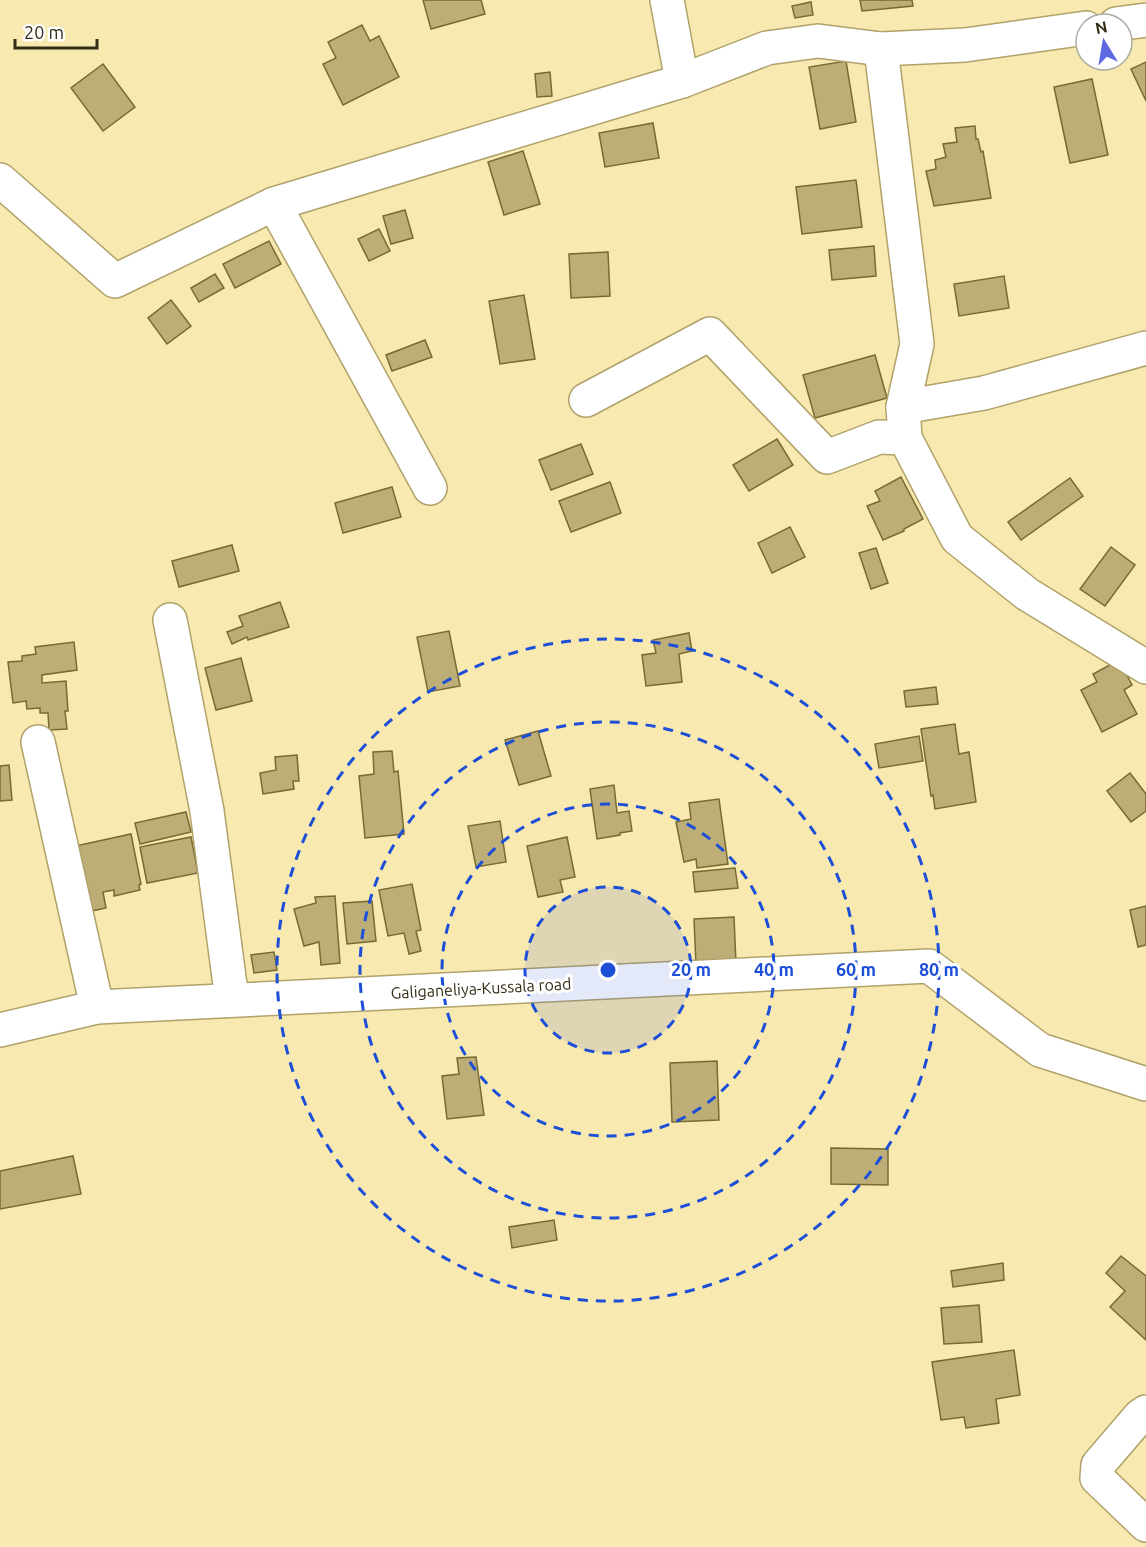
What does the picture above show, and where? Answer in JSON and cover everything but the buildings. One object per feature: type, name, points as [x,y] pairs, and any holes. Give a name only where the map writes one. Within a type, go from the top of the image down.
[{"type":"street","points":[[667,0],[682,81]]},
{"type":"street","points":[[0,180],[115,281],[274,204],[682,81],[767,48],[818,41],[881,49],[964,45],[1074,30]]},
{"type":"street","points":[[881,49],[917,344],[904,422],[957,538],[1027,594],[1146,667]]},
{"type":"street","points":[[274,204],[430,488]]},
{"type":"street","points":[[586,400],[710,334],[827,457],[879,437],[904,422],[984,393],[1146,348]]},
{"type":"street","points":[[170,620],[207,811],[232,1000]]},
{"type":"street","points":[[38,742],[97,1007]]},
{"type":"street","name":"Galiganeliya-Kussala road","points":[[0,1030],[97,1007],[929,966],[1040,1050],[1146,1084]]},
{"type":"street","points":[[1146,1412],[1098,1465],[1097,1478],[1146,1525]]}]
